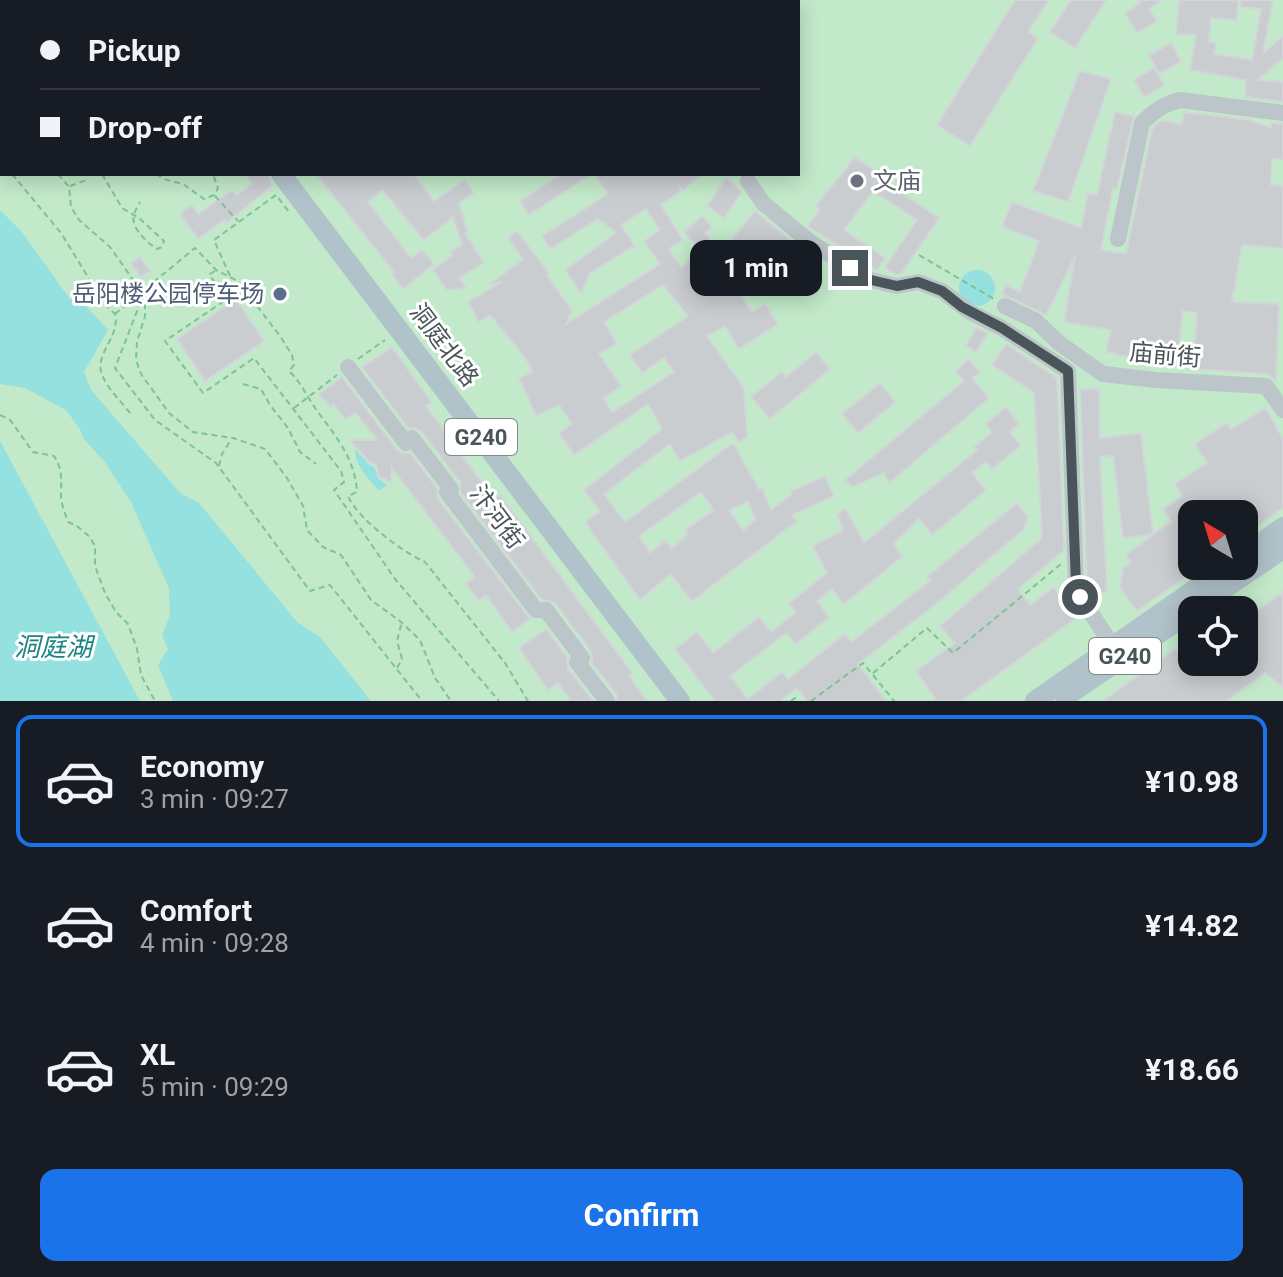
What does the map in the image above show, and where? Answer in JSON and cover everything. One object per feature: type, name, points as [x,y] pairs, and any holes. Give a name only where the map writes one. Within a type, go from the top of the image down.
[{"type":"main road","name":"洞庭北路","points":[[283,176],[680,701]]},
{"type":"main road","name":"洞庭北路","points":[[292,176],[689,701]]},
{"type":"main road","points":[[1258,545],[1283,527]]},
{"type":"main road","name":"G240","points":[[1214,596],[1283,549]]},
{"type":"main road","name":"G240","points":[[1035,701],[1208,580]]},
{"type":"main road","name":"G240","points":[[1058,701],[1178,620]]},
{"type":"street","points":[[1118,239],[1142,123],[1151,113],[1180,100],[1283,113]]},
{"type":"street","points":[[748,181],[763,203],[810,242],[871,280],[897,286],[918,282],[942,291],[962,307],[1002,328],[1068,371],[1076,585],[1080,597],[1113,646]]},
{"type":"street","name":"庙前街","points":[[1005,306],[1036,321],[1059,343],[1103,374],[1266,386],[1283,410]]},
{"type":"street","name":"汴河街","points":[[348,367],[406,443],[412,438],[451,489],[447,492],[536,610],[546,610],[582,658],[577,662],[607,701]]},
{"type":"path","points":[[14,176],[61,233],[104,303],[115,314],[115,332],[100,366],[103,377],[131,414]]},
{"type":"path","points":[[60,176],[69,187],[71,207],[79,220],[110,247],[141,297],[146,308],[137,342],[136,360],[169,413],[193,432],[233,438],[265,449],[303,506],[307,530],[323,547],[341,555],[371,600],[402,622],[420,640],[435,678],[451,701]]},
{"type":"path","points":[[103,176],[122,208],[133,216],[139,218],[164,241],[162,247],[157,249],[147,242],[135,225],[133,216],[140,202]]},
{"type":"path","points":[[159,176],[183,184],[204,199],[214,195],[218,188],[214,176]]},
{"type":"path","points":[[69,187],[87,180]]},
{"type":"path","points":[[214,195],[239,222]]},
{"type":"path","points":[[230,277],[214,240],[276,195],[294,219]]},
{"type":"path","points":[[115,314],[141,297],[195,248],[216,270],[238,281],[280,336],[292,355],[294,365],[289,371],[302,383],[308,397],[343,446],[352,464],[357,492],[348,496],[353,507],[408,554],[425,562],[505,663],[528,701]]},
{"type":"path","points":[[919,255],[1005,306]]},
{"type":"path","points":[[216,270],[210,274],[211,277],[227,299],[165,341],[203,393],[254,358],[344,476],[344,482],[334,490],[383,562],[499,701]]},
{"type":"path","points":[[141,297],[115,368],[155,420],[218,467],[310,591],[330,585],[422,701]]},
{"type":"path","points":[[243,384],[261,389],[288,428],[300,452],[316,464]]},
{"type":"path","points":[[293,408],[308,397]]},
{"type":"path","points":[[0,415],[10,420],[33,452],[54,456],[60,465],[63,476],[61,496],[68,522],[90,537],[95,546],[95,566],[116,612],[128,624],[137,649],[141,675],[155,701]]},
{"type":"path","points":[[218,467],[222,454],[233,438]]},
{"type":"path","points":[[872,674],[927,628],[953,653],[1075,554]]},
{"type":"path","points":[[396,669],[402,659],[397,641],[402,622]]},
{"type":"path","points":[[811,701],[863,663],[894,701]]},
{"type":"path","points":[[791,701],[795,698],[798,701]]},
{"type":"green space","points":[[800,0],[1283,0],[1283,701],[0,701],[0,176],[800,176]]},
{"type":"water","points":[[0,210],[22,232],[70,299],[83,303],[108,330],[84,372],[91,390],[181,494],[199,503],[298,623],[320,637],[371,701],[173,701],[158,665],[168,649],[162,635],[170,615],[169,588],[131,502],[66,410],[25,388],[0,384]]},
{"type":"water","points":[[977,270],[990,275],[995,288],[990,301],[977,306],[964,301],[959,288],[964,275]]},
{"type":"water","name":"洞庭湖","points":[[0,441],[140,701],[0,701]]},
{"type":"water","points":[[355,449],[387,485],[379,491],[360,466]]},
{"type":"building","points":[[1015,0],[1049,0],[1028,32],[1038,38],[970,146],[937,125]]},
{"type":"building","points":[[1071,0],[1106,0],[1075,48],[1050,32]]},
{"type":"building","points":[[1138,0],[1163,0],[1149,9],[1157,21],[1137,33],[1125,13],[1140,3]]},
{"type":"building","points":[[1179,0],[1238,0],[1237,20],[1211,18],[1209,42],[1216,43],[1214,54],[1252,60],[1261,9],[1241,7],[1241,0],[1273,0],[1263,53],[1283,36],[1283,58],[1258,80],[1283,82],[1283,102],[1245,97],[1246,80],[1190,70],[1196,35],[1176,34]]},
{"type":"building","points":[[1171,43],[1181,62],[1159,74],[1149,55]]},
{"type":"building","points":[[1154,68],[1164,85],[1144,97],[1134,80]]},
{"type":"building","points":[[1080,71],[1111,79],[1068,202],[1033,191]]},
{"type":"building","points":[[1115,112],[1134,116],[1117,189],[1113,188],[1101,250],[1126,254],[1152,129],[1158,123],[1162,120],[1182,124],[1184,112],[1249,120],[1271,128],[1271,123],[1283,124],[1283,159],[1272,159],[1271,185],[1283,186],[1283,248],[1242,245],[1232,302],[1279,304],[1276,381],[1268,374],[1193,369],[1197,313],[1183,311],[1176,367],[1143,364],[1144,360],[1106,352],[1111,330],[1064,322],[1075,256],[1046,315],[1002,294],[1006,285],[1020,292],[1039,241],[1002,227],[1012,202],[1081,228],[1088,193],[1097,195]]},
{"type":"building","points":[[855,157],[881,175],[879,178],[939,218],[901,274],[895,274],[885,267],[917,220],[873,191],[844,230],[885,258],[877,270],[808,226],[820,209],[816,206]]},
{"type":"building","points":[[246,176],[269,176],[273,185],[227,223],[224,220],[198,239],[180,214],[192,205],[198,214],[232,190],[237,195],[252,184]]},
{"type":"building","points":[[318,176],[415,176],[434,201],[465,180],[474,193],[459,203],[468,232],[465,233],[484,263],[459,278],[466,288],[447,290],[433,270],[452,256],[450,252],[462,245],[453,217],[424,240],[382,190],[368,202],[411,258],[422,250],[434,264],[403,289],[392,274],[394,272]]},
{"type":"building","points":[[558,176],[589,176],[529,215],[520,201]]},
{"type":"building","points":[[595,176],[700,176],[683,190],[679,187],[681,191],[661,205],[683,240],[669,249],[681,267],[699,250],[684,232],[702,216],[712,227],[705,233],[716,246],[711,250],[732,270],[727,275],[752,312],[765,304],[778,324],[739,349],[725,326],[707,336],[744,388],[747,437],[739,442],[732,432],[680,461],[670,444],[604,494],[625,522],[733,443],[759,489],[762,488],[771,510],[792,494],[791,491],[825,476],[834,496],[792,515],[797,521],[692,601],[670,574],[640,600],[585,522],[600,511],[584,490],[662,429],[648,404],[574,455],[559,433],[572,424],[559,405],[536,416],[519,378],[533,372],[524,356],[490,315],[479,322],[468,302],[502,282],[490,284],[523,259],[508,238],[517,231],[549,273],[547,275],[572,311],[566,324],[660,264],[644,241],[660,230],[646,209],[621,225],[636,248],[632,247],[590,273],[581,293],[565,270],[616,233],[598,219],[550,249],[542,236],[608,194]],"holes":[[[663,285],[688,316],[630,355],[642,373],[664,358],[674,372],[612,412],[603,398],[621,386],[599,354],[617,344],[604,322]],[[701,492],[714,510],[685,530],[688,534],[672,548],[665,540],[650,553],[639,536]],[[748,502],[756,520],[743,530],[729,510]]]},
{"type":"building","points":[[726,177],[742,192],[724,218],[707,206]]},
{"type":"building","points":[[755,211],[795,244],[770,276],[730,241]]},
{"type":"building","points":[[140,257],[150,271],[141,277],[131,263]]},
{"type":"building","points":[[236,299],[264,341],[205,381],[177,339]]},
{"type":"building","points":[[976,328],[988,333],[976,352],[966,345]]},
{"type":"building","points":[[1006,344],[1057,378],[1064,550],[1018,589],[1030,605],[1054,587],[1076,618],[961,701],[937,701],[916,671],[955,643],[940,626],[1042,538],[1034,393],[992,365]]},
{"type":"building","points":[[392,347],[432,403],[426,406],[494,499],[500,495],[633,674],[629,676],[647,701],[618,701],[592,663],[591,651],[555,603],[541,599],[461,493],[460,482],[421,431],[408,428],[362,367]]},
{"type":"building","points":[[816,352],[830,369],[770,419],[751,397],[782,372],[786,377]]},
{"type":"building","points":[[969,359],[980,372],[972,378],[989,398],[889,483],[884,473],[852,487],[845,480],[964,381],[956,371]]},
{"type":"building","points":[[342,377],[397,450],[410,453],[437,488],[438,499],[530,619],[512,632],[486,595],[479,601],[466,584],[475,577],[392,468],[391,482],[379,477],[376,464],[370,463],[350,440],[377,440],[356,413],[345,419],[334,404],[330,407],[319,394]]},
{"type":"building","points":[[880,383],[895,402],[858,433],[842,414]]},
{"type":"building","points":[[1080,389],[1099,389],[1100,438],[1141,433],[1153,534],[1123,538],[1113,456],[1100,457],[1107,590],[1098,597],[1087,583]]},
{"type":"building","points":[[1006,407],[1019,424],[1010,432],[1021,446],[992,469],[986,462],[972,473],[986,490],[932,535],[919,519],[893,544],[903,556],[844,604],[832,589],[817,601],[829,617],[796,644],[786,633],[730,676],[748,699],[782,672],[788,679],[845,634],[851,642],[930,581],[927,577],[1017,503],[1028,517],[1024,529],[936,604],[858,664],[886,701],[807,701],[797,688],[780,701],[715,701],[675,649],[697,632],[713,653],[759,617],[771,632],[796,612],[789,603],[827,573],[813,546],[843,530],[837,514],[846,509],[864,543],[977,450],[974,447],[992,432],[986,424]]},
{"type":"building","points":[[1266,408],[1283,439],[1283,508],[1258,525],[1258,500],[1178,500],[1178,580],[1182,580],[1137,611],[1120,588],[1123,568],[1131,562],[1126,555],[1171,521],[1163,509],[1183,496],[1175,484],[1207,463],[1195,444],[1227,423],[1231,429]]},
{"type":"building","points":[[1283,592],[1283,687],[1265,673],[1227,701],[1103,701],[1176,648],[1178,676],[1258,676],[1258,610]]},
{"type":"building","points":[[546,629],[567,657],[568,669],[593,701],[571,701],[558,683],[548,690],[519,648]]},
{"type":"place","name":"文庙","points":[[857,181]]},
{"type":"place","name":"岳阳楼公园停车场","points":[[280,294]]},
{"type":"route","points":[[850,268],[871,280],[897,286],[918,282],[942,291],[962,307],[1002,328],[1068,371],[1076,585],[1080,597]]}]
